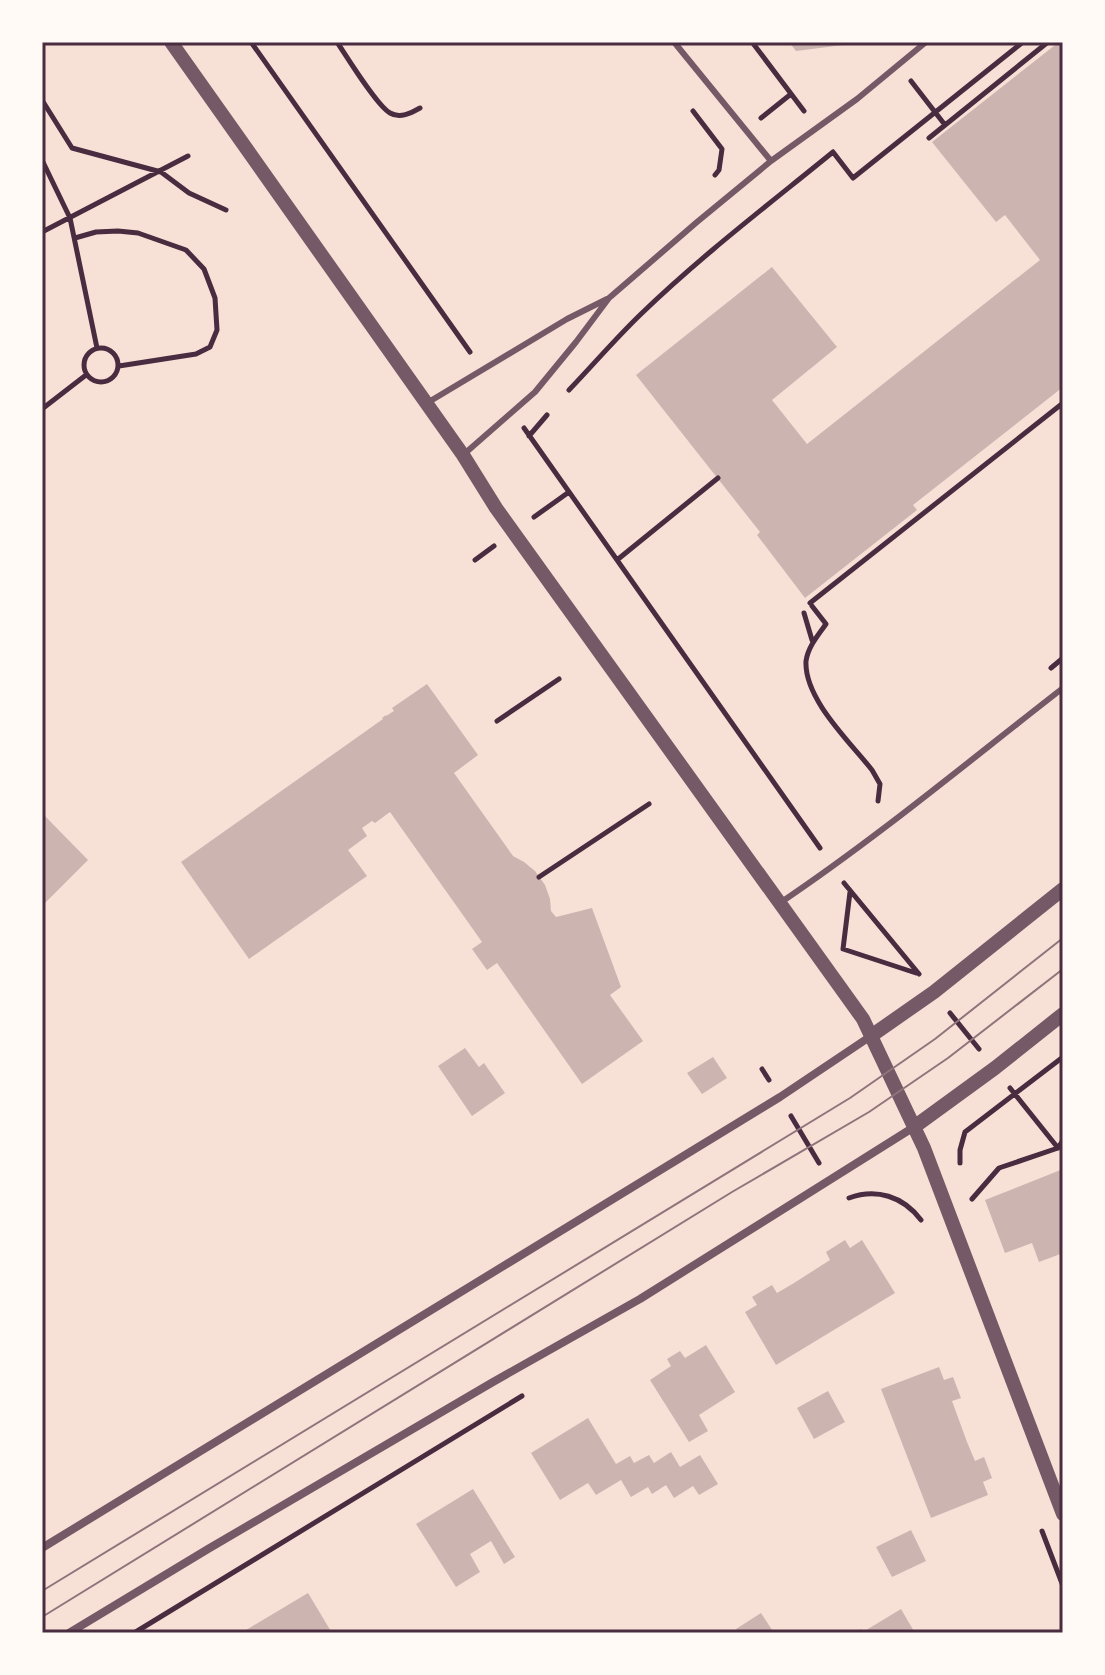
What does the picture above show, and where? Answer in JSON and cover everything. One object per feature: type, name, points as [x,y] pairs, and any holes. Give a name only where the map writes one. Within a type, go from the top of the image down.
[{"type":"street","points":[[171,42],[427,403],[496,508],[863,1019],[929,1161],[1063,1514]]},
{"type":"street","points":[[42,1548],[780,1097],[934,992],[1063,889]]},
{"type":"street","points":[[69,1633],[493,1382],[640,1299],[830,1182],[914,1127],[1063,1014]]},
{"type":"lane","points":[[674,42],[771,161]]},
{"type":"lane","points":[[463,455],[535,392],[609,298],[771,161],[857,99],[926,42]]},
{"type":"lane","points":[[427,403],[567,319],[609,298]]},
{"type":"lane","points":[[780,903],[921,801],[1063,688]]},
{"type":"path","points":[[251,42],[483,370]]},
{"type":"path","points":[[337,42],[380,104],[391,114],[402,116],[420,108]]},
{"type":"path","points":[[752,42],[791,94]]},
{"type":"path","points":[[563,398],[640,315],[685,274],[835,155],[853,178],[1023,42]]},
{"type":"path","points":[[929,138],[1048,42]]},
{"type":"path","points":[[914,85],[945,125]]},
{"type":"path","points":[[42,100],[72,148],[161,172],[189,193],[226,210]]},
{"type":"path","points":[[693,111],[722,149],[719,170],[708,183],[721,202]]},
{"type":"path","points":[[42,232],[188,156]]},
{"type":"path","points":[[42,160],[70,218],[97,348]]},
{"type":"path","points":[[75,238],[96,232],[138,233],[186,250],[204,269],[215,298],[217,330],[210,347],[196,354],[119,366]]},
{"type":"path","points":[[97,348],[105,348],[117,358],[117,373],[106,382],[98,383],[86,375],[84,369],[86,356],[97,348]]},
{"type":"path","points":[[44,407],[86,375]]},
{"type":"path","points":[[878,801],[880,784],[872,770],[815,699],[808,681],[806,660],[813,641],[826,624],[811,604],[1063,403]]},
{"type":"path","points":[[529,436],[553,408]]},
{"type":"path","points":[[512,412],[850,891],[1015,1094],[1061,1145],[999,1168],[972,1199],[968,1188]]},
{"type":"path","points":[[617,560],[718,478]]},
{"type":"path","points":[[804,613],[813,641]]},
{"type":"path","points":[[497,721],[559,679]]},
{"type":"path","points":[[539,877],[649,804]]},
{"type":"path","points":[[850,891],[843,949],[919,974]]},
{"type":"path","points":[[960,1165],[965,1132],[1063,1057]]},
{"type":"path","points":[[762,1069],[841,1201],[875,1192],[902,1203],[922,1220]]},
{"type":"path","points":[[134,1633],[528,1392]]},
{"type":"building","points":[[789,42],[851,42],[851,44],[796,51]]},
{"type":"building","points":[[1059,42],[1063,42],[1063,387],[913,505],[917,510],[805,598],[757,535],[760,532],[636,375],[772,267],[837,347],[772,400],[807,444],[1040,260],[1005,215],[996,222],[932,142]]},
{"type":"building","points":[[427,684],[478,755],[454,773],[513,856],[535,871],[545,885],[551,911],[556,917],[592,908],[621,987],[610,995],[643,1041],[582,1084],[497,963],[487,970],[472,949],[482,942],[390,812],[362,828],[367,836],[348,850],[367,876],[249,959],[181,862],[383,719],[394,711],[392,708]]},
{"type":"building","points":[[42,813],[88,860],[44,904],[42,902]]},
{"type":"building","points":[[465,1048],[479,1067],[484,1063],[505,1093],[472,1116],[438,1066]]},
{"type":"building","points":[[713,1057],[727,1078],[702,1094],[687,1073]]},
{"type":"building","points":[[1063,1169],[1063,1253],[1039,1262],[1032,1243],[1005,1253],[985,1200]]},
{"type":"building","points":[[845,1240],[850,1248],[862,1240],[895,1293],[776,1365],[745,1312],[757,1305],[752,1297],[772,1285],[777,1293],[794,1283],[830,1260],[826,1252]]},
{"type":"building","points":[[706,1345],[735,1392],[699,1415],[708,1431],[689,1442],[650,1380],[671,1366],[667,1359],[680,1351],[685,1358]]},
{"type":"building","points":[[939,1367],[944,1380],[953,1377],[961,1398],[952,1401],[967,1442],[975,1461],[984,1457],[992,1478],[983,1482],[988,1495],[931,1518],[881,1389]]},
{"type":"building","points":[[828,1391],[845,1422],[814,1439],[797,1408]]},
{"type":"building","points":[[588,1418],[616,1464],[630,1456],[634,1463],[649,1455],[654,1463],[671,1452],[680,1467],[700,1455],[718,1484],[699,1495],[693,1486],[674,1498],[666,1485],[652,1494],[648,1487],[631,1497],[621,1480],[596,1495],[588,1483],[560,1500],[531,1453]]},
{"type":"building","points":[[473,1489],[515,1557],[504,1564],[491,1541],[470,1554],[480,1572],[456,1587],[416,1524]]},
{"type":"building","points":[[911,1530],[926,1561],[892,1577],[876,1547]]},
{"type":"building","points":[[308,1593],[332,1633],[241,1633]]},
{"type":"building","points":[[901,1609],[915,1633],[855,1633],[861,1629],[863,1632]]},
{"type":"building","points":[[761,1613],[774,1633],[739,1633],[736,1629]]},
{"type":"tram line","points":[[42,1591],[850,1098],[935,1039],[1063,938]]},
{"type":"tram line","points":[[42,1617],[732,1192],[869,1112],[948,1058],[1063,969]]}]
